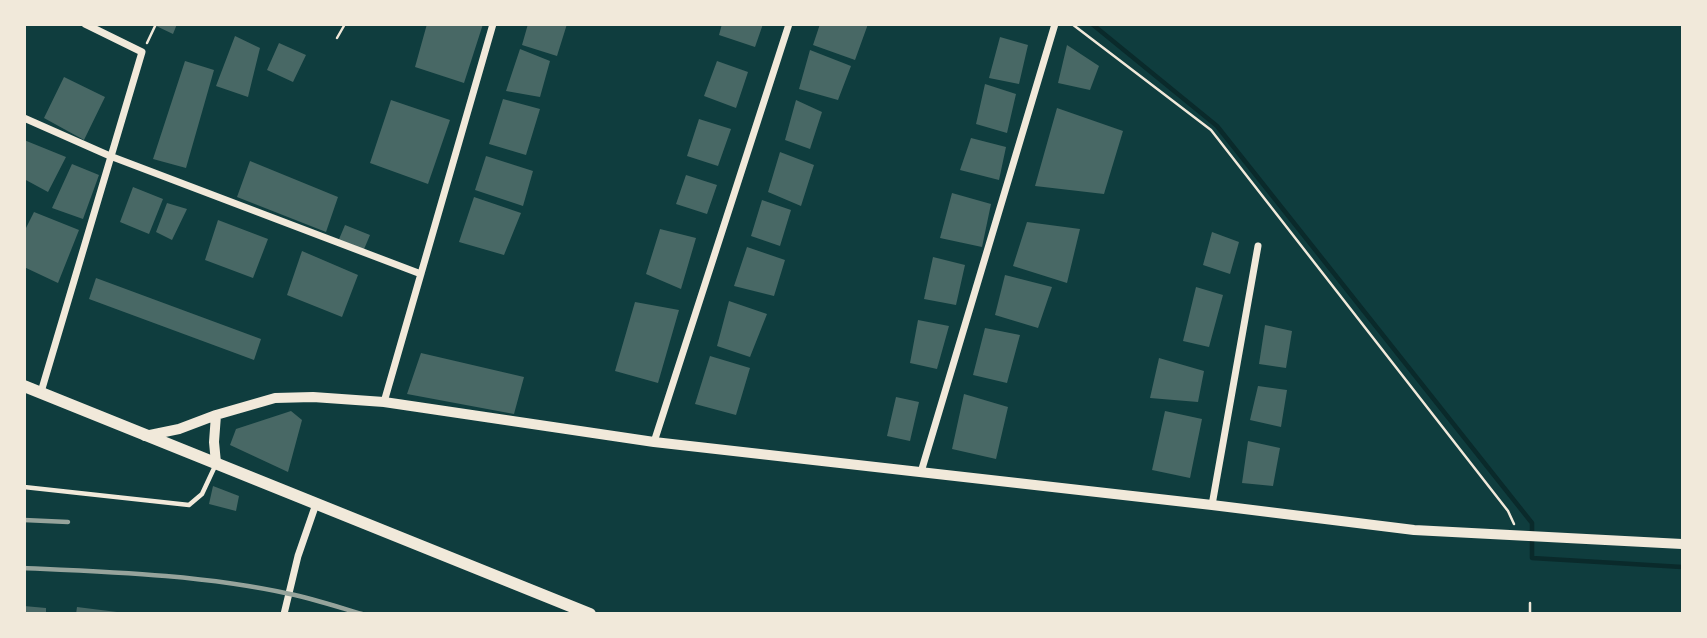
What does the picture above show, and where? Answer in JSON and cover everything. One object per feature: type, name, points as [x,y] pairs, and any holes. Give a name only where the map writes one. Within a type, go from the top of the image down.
[{"type":"main road","points":[[24,386],[590,614]]},
{"type":"main road","points":[[145,436],[179,429],[275,398],[313,397],[384,402],[654,442],[1414,530],[1682,544]]},
{"type":"main road","points":[[216,415],[216,463]]},
{"type":"street","points":[[41,392],[142,52],[85,24]]},
{"type":"street","points":[[384,402],[493,24]]},
{"type":"street","points":[[654,442],[789,24]]},
{"type":"street","points":[[921,472],[1055,24]]},
{"type":"street","points":[[24,118],[110,156],[421,274]]},
{"type":"street","points":[[1212,505],[1258,246]]},
{"type":"street","points":[[284,614],[298,556],[316,504]]},
{"type":"lane","points":[[24,487],[190,505],[202,494],[216,463]]},
{"type":"path","points":[[142,52],[156,24]]},
{"type":"path","points":[[337,38],[345,24]]},
{"type":"path","points":[[1072,24],[1211,130],[1508,511],[1519,537]]},
{"type":"path","points":[[1530,603],[1530,614]]},
{"type":"building","points":[[152,24],[177,24],[173,34]]},
{"type":"building","points":[[427,24],[483,24],[464,83],[415,67]]},
{"type":"building","points":[[528,24],[567,24],[557,56],[522,45]]},
{"type":"building","points":[[722,24],[763,24],[755,47],[719,35]]},
{"type":"building","points":[[820,24],[868,24],[855,60],[813,45]]},
{"type":"building","points":[[235,36],[260,48],[248,97],[216,86]]},
{"type":"building","points":[[1000,37],[1028,45],[1019,84],[989,78]]},
{"type":"building","points":[[279,43],[306,55],[293,82],[267,70]]},
{"type":"building","points":[[1067,45],[1099,66],[1090,90],[1058,83]]},
{"type":"building","points":[[520,49],[550,61],[540,97],[506,91]]},
{"type":"building","points":[[810,50],[851,66],[838,100],[799,89]]},
{"type":"building","points":[[185,61],[214,70],[186,168],[153,159]]},
{"type":"building","points":[[717,61],[748,72],[736,108],[704,96]]},
{"type":"building","points":[[64,77],[105,97],[84,140],[44,118]]},
{"type":"building","points":[[985,84],[1016,94],[1007,133],[976,124]]},
{"type":"building","points":[[503,99],[540,109],[526,155],[489,144]]},
{"type":"building","points":[[391,100],[450,120],[428,184],[370,163]]},
{"type":"building","points":[[796,100],[822,112],[810,149],[785,140]]},
{"type":"building","points":[[1057,108],[1123,131],[1104,194],[1035,186]]},
{"type":"building","points":[[699,119],[731,129],[718,166],[687,156]]},
{"type":"building","points":[[971,138],[1006,147],[999,180],[960,170]]},
{"type":"building","points":[[24,140],[66,157],[48,192],[24,179]]},
{"type":"building","points":[[780,152],[814,165],[801,206],[768,192]]},
{"type":"building","points":[[486,156],[533,171],[523,206],[475,190]]},
{"type":"building","points":[[250,161],[338,197],[326,232],[237,197]]},
{"type":"building","points":[[72,164],[99,175],[83,219],[52,208]]},
{"type":"building","points":[[686,175],[717,185],[707,214],[676,204]]},
{"type":"building","points":[[133,187],[163,199],[149,234],[120,222]]},
{"type":"building","points":[[952,193],[991,204],[982,247],[940,238]]},
{"type":"building","points":[[474,197],[521,213],[504,255],[459,242]]},
{"type":"building","points":[[762,200],[791,210],[780,246],[751,236]]},
{"type":"building","points":[[167,203],[187,209],[172,240],[156,232]]},
{"type":"building","points":[[34,212],[79,230],[58,283],[24,267],[24,232]]},
{"type":"building","points":[[218,220],[268,239],[253,278],[205,260]]},
{"type":"building","points":[[1027,222],[1080,229],[1067,283],[1013,266]]},
{"type":"building","points":[[345,225],[370,235],[362,254],[337,244]]},
{"type":"building","points":[[660,229],[696,238],[681,289],[646,274]]},
{"type":"building","points":[[1212,232],[1239,242],[1230,274],[1203,265]]},
{"type":"building","points":[[747,247],[785,260],[774,296],[734,286]]},
{"type":"building","points":[[302,251],[358,275],[342,317],[287,295]]},
{"type":"building","points":[[933,257],[965,265],[956,305],[924,299]]},
{"type":"building","points":[[1005,275],[1052,287],[1038,328],[995,315]]},
{"type":"building","points":[[96,278],[261,339],[254,360],[89,299]]},
{"type":"building","points":[[1196,287],[1223,295],[1209,347],[1183,341]]},
{"type":"building","points":[[729,301],[767,314],[750,357],[717,346]]},
{"type":"building","points":[[635,302],[679,310],[658,383],[615,371]]},
{"type":"building","points":[[918,320],[949,326],[937,369],[910,363]]},
{"type":"building","points":[[1265,325],[1292,331],[1286,368],[1259,364]]},
{"type":"building","points":[[985,328],[1020,335],[1007,383],[973,375]]},
{"type":"building","points":[[421,353],[524,377],[514,414],[407,394]]},
{"type":"building","points":[[710,356],[750,368],[736,415],[695,404]]},
{"type":"building","points":[[1159,358],[1204,371],[1198,402],[1150,398]]},
{"type":"building","points":[[1258,386],[1287,390],[1281,427],[1250,420]]},
{"type":"building","points":[[964,394],[1008,407],[996,459],[952,449]]},
{"type":"building","points":[[896,397],[919,402],[910,441],[887,436]]},
{"type":"building","points":[[291,411],[302,420],[288,472],[230,445],[236,429]]},
{"type":"building","points":[[1165,411],[1202,419],[1190,478],[1152,470]]},
{"type":"building","points":[[1248,441],[1280,448],[1273,486],[1242,483]]},
{"type":"building","points":[[213,486],[239,496],[236,511],[209,504]]},
{"type":"building","points":[[24,606],[46,608],[46,614],[24,614]]},
{"type":"building","points":[[77,607],[117,612],[117,614],[76,614]]},
{"type":"waterway","points":[[1092,24],[1217,126],[1532,523],[1532,558],[1682,567]]},
{"type":"railway","points":[[24,520],[68,522]]},
{"type":"railway","points":[[24,568],[158,575],[224,582],[299,596],[362,614]]}]
